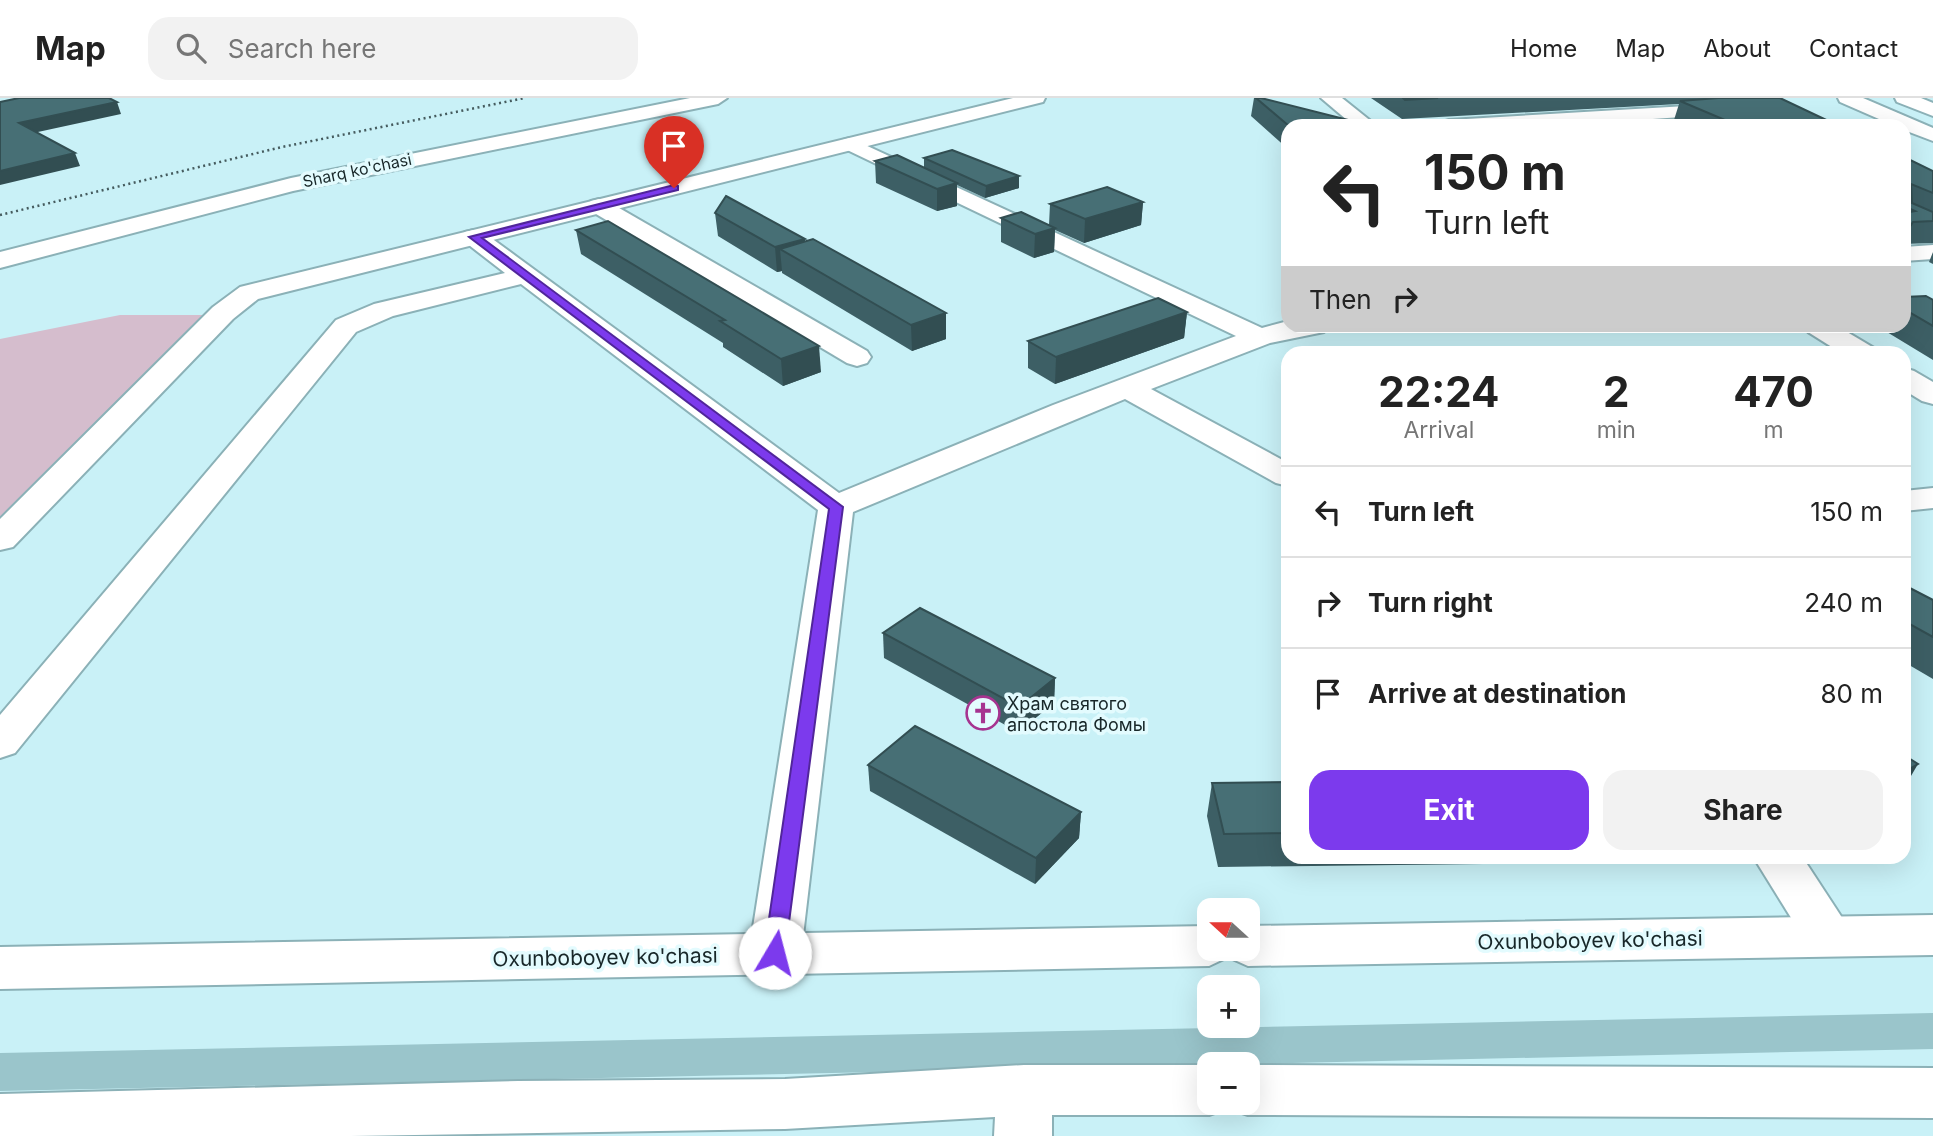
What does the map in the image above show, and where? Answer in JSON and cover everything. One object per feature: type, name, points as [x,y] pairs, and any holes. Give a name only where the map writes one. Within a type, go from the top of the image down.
[{"type":"street","name":"Sharq ko'chasi","points":[[0,260],[316,179],[718,98]]},
{"type":"street","points":[[0,539],[223,313],[249,293],[1036,98]]},
{"type":"street","points":[[1330,98],[1358,119]]},
{"type":"street","points":[[1544,98],[1578,118]]},
{"type":"street","points":[[1610,98],[1640,114]]},
{"type":"street","points":[[1679,98],[1719,119]]},
{"type":"street","points":[[1903,98],[1933,110]]},
{"type":"street","points":[[1838,101],[1866,119]]},
{"type":"street","points":[[1838,101],[1888,119]]},
{"type":"street","points":[[1495,104],[1521,119]]},
{"type":"street","points":[[1560,119],[1704,111]]},
{"type":"street","points":[[1911,127],[1933,135]]},
{"type":"street","points":[[1911,141],[1933,152]]},
{"type":"street","points":[[850,144],[1260,337]]},
{"type":"street","points":[[599,206],[857,357]]},
{"type":"street","points":[[474,237],[836,507]]},
{"type":"street","points":[[1911,254],[1933,252]]},
{"type":"street","points":[[0,743],[346,326],[361,317],[384,310],[527,275]]},
{"type":"street","points":[[836,507],[1127,388],[1281,331]]},
{"type":"street","points":[[1830,333],[1851,346]]},
{"type":"street","points":[[1911,381],[1933,395]]},
{"type":"street","points":[[1127,388],[1281,473]]},
{"type":"street","points":[[1911,500],[1933,498]]},
{"type":"street","points":[[775,953],[836,507]]},
{"type":"street","points":[[1782,864],[1829,936]]},
{"type":"street","name":"Oxunboboyev ko'chasi","points":[[1260,946],[1933,935]]},
{"type":"street","name":"Oxunboboyev ko'chasi","points":[[0,968],[1197,946]]},
{"type":"street","points":[[1260,1090],[1933,1093]]},
{"type":"street","points":[[0,1121],[783,1120],[1024,1113],[1197,1091]]},
{"type":"shaded area","points":[[120,315],[210,315],[0,526],[0,339]]},
{"type":"building","points":[[19,98],[109,98],[117,102],[19,123],[75,153],[0,171],[0,102]]},
{"type":"building","points":[[1256,98],[1344,119],[1281,119]]},
{"type":"building","points":[[1403,98],[1438,98],[1405,100]]},
{"type":"building","points":[[1780,98],[1824,119],[1722,119],[1680,101]]},
{"type":"building","points":[[952,150],[1019,176],[986,186],[924,158]]},
{"type":"building","points":[[897,155],[957,183],[937,189],[875,161]]},
{"type":"building","points":[[1911,160],[1933,171],[1933,193],[1911,184]]},
{"type":"building","points":[[1911,184],[1912,203],[1933,212],[1933,221],[1913,222],[1911,225],[1911,212],[1915,211],[1911,209]]},
{"type":"building","points":[[1107,187],[1143,202],[1085,219],[1050,204]]},
{"type":"building","points":[[726,196],[805,239],[775,247],[715,213]]},
{"type":"building","points":[[1021,212],[1055,228],[1035,234],[1001,218]]},
{"type":"building","points":[[608,221],[819,346],[781,359],[720,321],[725,320],[576,230]]},
{"type":"building","points":[[813,239],[946,313],[911,325],[780,249]]},
{"type":"building","points":[[1926,296],[1933,300],[1933,326],[1911,313],[1911,297]]},
{"type":"building","points":[[1158,298],[1187,312],[1056,357],[1028,341]]},
{"type":"building","points":[[1911,589],[1933,600],[1933,637],[1911,625]]},
{"type":"building","points":[[920,608],[1055,678],[1019,707],[883,633]]},
{"type":"building","points":[[915,726],[1081,812],[1036,858],[868,765]]},
{"type":"building","points":[[1281,782],[1281,833],[1224,834],[1212,783]]},
{"type":"waterway","points":[[0,1072],[1933,1031]]},
{"type":"railway","points":[[0,215],[282,147],[525,98]]},
{"type":"place","name":"Храм святого апостола Фомы","points":[[983,713]]},
{"type":"route","points":[[674,188],[474,237],[836,507],[775,953]]}]
